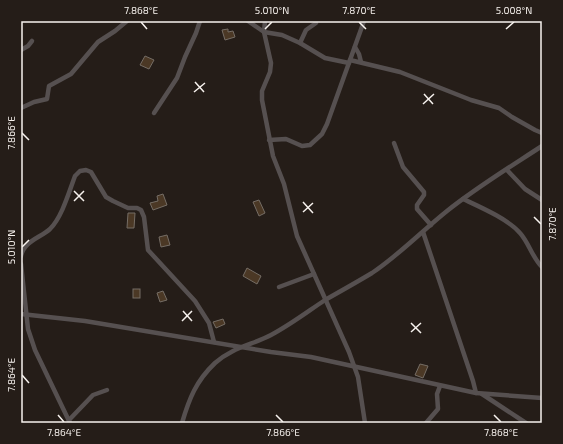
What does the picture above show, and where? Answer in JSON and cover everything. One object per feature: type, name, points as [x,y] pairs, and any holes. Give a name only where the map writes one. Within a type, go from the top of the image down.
[{"type":"street","points":[[21,108],[34,102],[47,99],[49,86],[71,74],[98,42],[127,21]]},
{"type":"street","points":[[154,113],[177,78],[200,21]]},
{"type":"street","points":[[248,21],[264,32],[282,35],[300,43],[326,58],[350,62],[361,62],[368,65],[379,66],[408,75],[471,100],[499,108],[512,117],[542,133]]},
{"type":"street","points":[[265,21],[264,32],[271,68],[262,91],[262,100],[269,140],[273,156],[284,184],[297,236],[342,336],[358,377],[365,423]]},
{"type":"street","points":[[269,140],[286,139],[302,146],[310,145],[322,134],[327,124],[364,21]]},
{"type":"street","points":[[300,43],[306,30],[316,23]]},
{"type":"street","points":[[21,50],[28,46],[32,41]]},
{"type":"street","points":[[354,47],[359,54],[361,62]]},
{"type":"street","points":[[394,143],[403,166],[424,192],[424,195],[417,205],[417,209],[431,225]]},
{"type":"street","points":[[182,423],[197,383],[216,363],[240,347],[261,340],[277,332],[373,272],[463,199],[542,146]]},
{"type":"street","points":[[21,256],[22,251],[26,246],[55,224],[75,176],[86,170],[95,176],[106,197],[128,208],[137,208],[141,210],[144,217],[148,250],[195,301],[208,323],[214,342]]},
{"type":"street","points":[[507,170],[525,189],[542,200]]},
{"type":"street","points":[[463,199],[511,224],[521,233],[538,263],[542,267]]},
{"type":"street","points":[[423,232],[476,393]]},
{"type":"street","points":[[21,264],[28,329],[35,350],[70,421],[93,395],[107,390]]},
{"type":"street","points":[[279,287],[314,274]]},
{"type":"street","points":[[21,314],[85,321],[240,347],[311,357],[482,394],[542,398]]},
{"type":"street","points":[[426,423],[438,409],[437,394],[440,386]]},
{"type":"street","points":[[482,394],[526,423]]},
{"type":"building","points":[[228,29],[228,32],[233,31],[235,37],[225,40],[222,30]]},
{"type":"building","points":[[145,56],[154,60],[149,69],[140,65]]},
{"type":"building","points":[[163,194],[167,205],[153,210],[150,203],[158,201],[157,196]]},
{"type":"building","points":[[259,200],[265,213],[259,216],[253,202]]},
{"type":"building","points":[[128,213],[135,213],[134,228],[127,228]]},
{"type":"building","points":[[167,235],[170,245],[161,247],[159,237]]},
{"type":"building","points":[[247,268],[261,276],[257,284],[243,276]]},
{"type":"building","points":[[133,289],[140,289],[140,298],[133,298]]},
{"type":"building","points":[[163,291],[167,300],[160,302],[157,293]]},
{"type":"building","points":[[223,319],[225,324],[216,328],[213,322]]},
{"type":"building","points":[[420,364],[428,366],[423,378],[415,375]]}]
